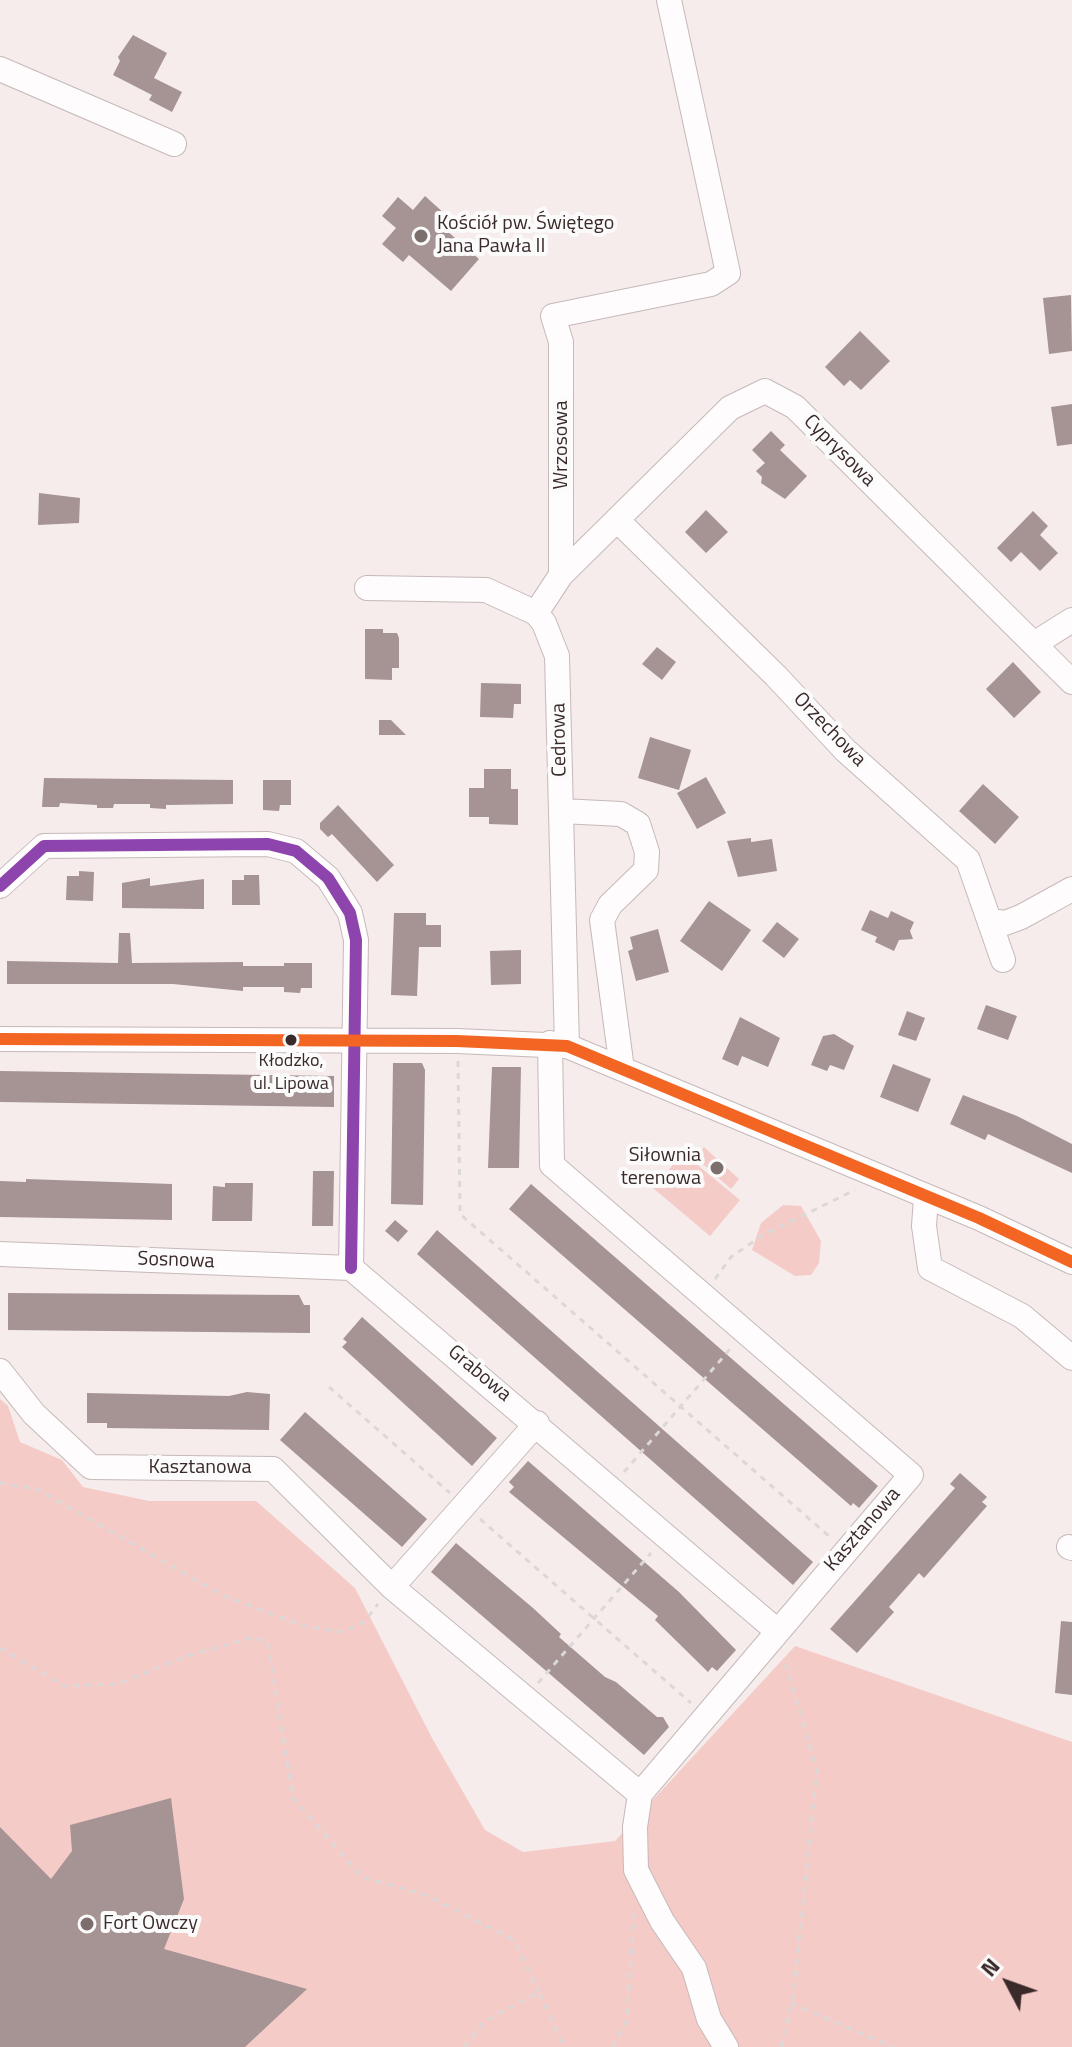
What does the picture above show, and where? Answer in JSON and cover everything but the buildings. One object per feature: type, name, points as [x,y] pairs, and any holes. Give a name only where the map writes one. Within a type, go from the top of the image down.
[{"type":"street","name":"Wrzosowa","points":[[561,575],[561,342],[553,316],[711,284],[728,273],[669,0]]},
{"type":"street","points":[[0,69],[174,144]]},
{"type":"street","name":"Cyprysowa","points":[[536,613],[561,575],[730,408],[765,391],[795,407],[1072,682]]},
{"type":"street","name":"Orzechowa","points":[[618,521],[776,676],[845,750],[968,860],[1003,960]]},
{"type":"street","points":[[367,588],[486,590],[536,613]]},
{"type":"street","name":"Cedrowa","points":[[536,613],[544,623],[557,656],[561,811],[558,1044]]},
{"type":"street","points":[[1034,644],[1072,620]]},
{"type":"street","points":[[561,811],[621,814],[638,824],[647,852],[646,870],[610,905],[602,920],[622,1069]]},
{"type":"street","points":[[0,886],[44,846],[268,844],[296,851],[328,878],[350,913],[356,940],[351,1268]]},
{"type":"street","points":[[990,921],[1005,923],[1021,917],[1072,889]]},
{"type":"street","points":[[0,1039],[558,1044],[979,1218],[1072,1262]]},
{"type":"street","name":"Kasztanowa","points":[[0,1371],[34,1414],[91,1467],[273,1469],[392,1587],[640,1794],[776,1630],[911,1475],[552,1165],[558,1044]]},
{"type":"street","points":[[926,1198],[924,1226],[930,1268],[1022,1316],[1072,1358]]},
{"type":"street","name":"Sosnowa","points":[[0,1254],[351,1268]]},
{"type":"street","name":"Grabowa","points":[[351,1268],[537,1423],[776,1630]]},
{"type":"street","points":[[392,1587],[537,1423]]},
{"type":"street","points":[[640,1794],[635,1827],[636,1870],[662,1921],[694,1968],[709,2019],[726,2047]]},
{"type":"path","points":[[457,1041],[460,1214],[845,1550]]},
{"type":"path","points":[[703,1295],[731,1257],[763,1235],[856,1190]]},
{"type":"path","points":[[611,1487],[745,1332]]},
{"type":"path","points":[[329,1387],[705,1716]]},
{"type":"path","points":[[0,1483],[39,1490],[224,1596],[304,1626],[342,1632],[364,1622],[392,1587]]},
{"type":"path","points":[[525,1699],[592,1617],[667,1536]]},
{"type":"path","points":[[776,1630],[817,1771],[791,2003],[781,2047]]},
{"type":"path","points":[[0,1648],[64,1686],[117,1684],[187,1656],[254,1637],[268,1643],[293,1798],[362,1877],[426,1895],[514,1940],[564,2047]]},
{"type":"path","points":[[613,2047],[627,2020],[636,1870]]},
{"type":"path","points":[[465,2047],[483,2022],[539,1992]]},
{"type":"path","points":[[791,2003],[893,2047]]},
{"type":"shaded area","name":"Siłownia terenowa","points":[[704,1147],[739,1179],[731,1189],[695,1157]]},
{"type":"shaded area","points":[[683,1153],[740,1200],[710,1236],[653,1188]]},
{"type":"shaded area","points":[[783,1205],[801,1206],[821,1241],[819,1263],[811,1275],[795,1276],[752,1250],[761,1223]]},
{"type":"shaded area","points":[[0,1399],[8,1406],[20,1442],[62,1460],[83,1487],[149,1501],[256,1501],[355,1588],[432,1738],[485,1830],[523,1852],[615,1841],[795,1646],[1072,1742],[1072,2047],[0,2047]]},
{"type":"transit line","points":[[0,886],[44,846],[268,844],[296,851],[328,878],[350,913],[356,940],[351,1268]]},
{"type":"transit line","points":[[0,1039],[457,1041],[567,1046],[979,1218],[1072,1262]]},
{"type":"place","name":"Kościół pw. Świętego Jana Pawła II","points":[[421,236]]},
{"type":"place","name":"Kłodzko, ul. Lipowa","points":[[291,1040]]},
{"type":"place","name":"Siłownia terenowa","points":[[717,1168]]},
{"type":"place","name":"Fort Owczy","points":[[87,1924]]}]
